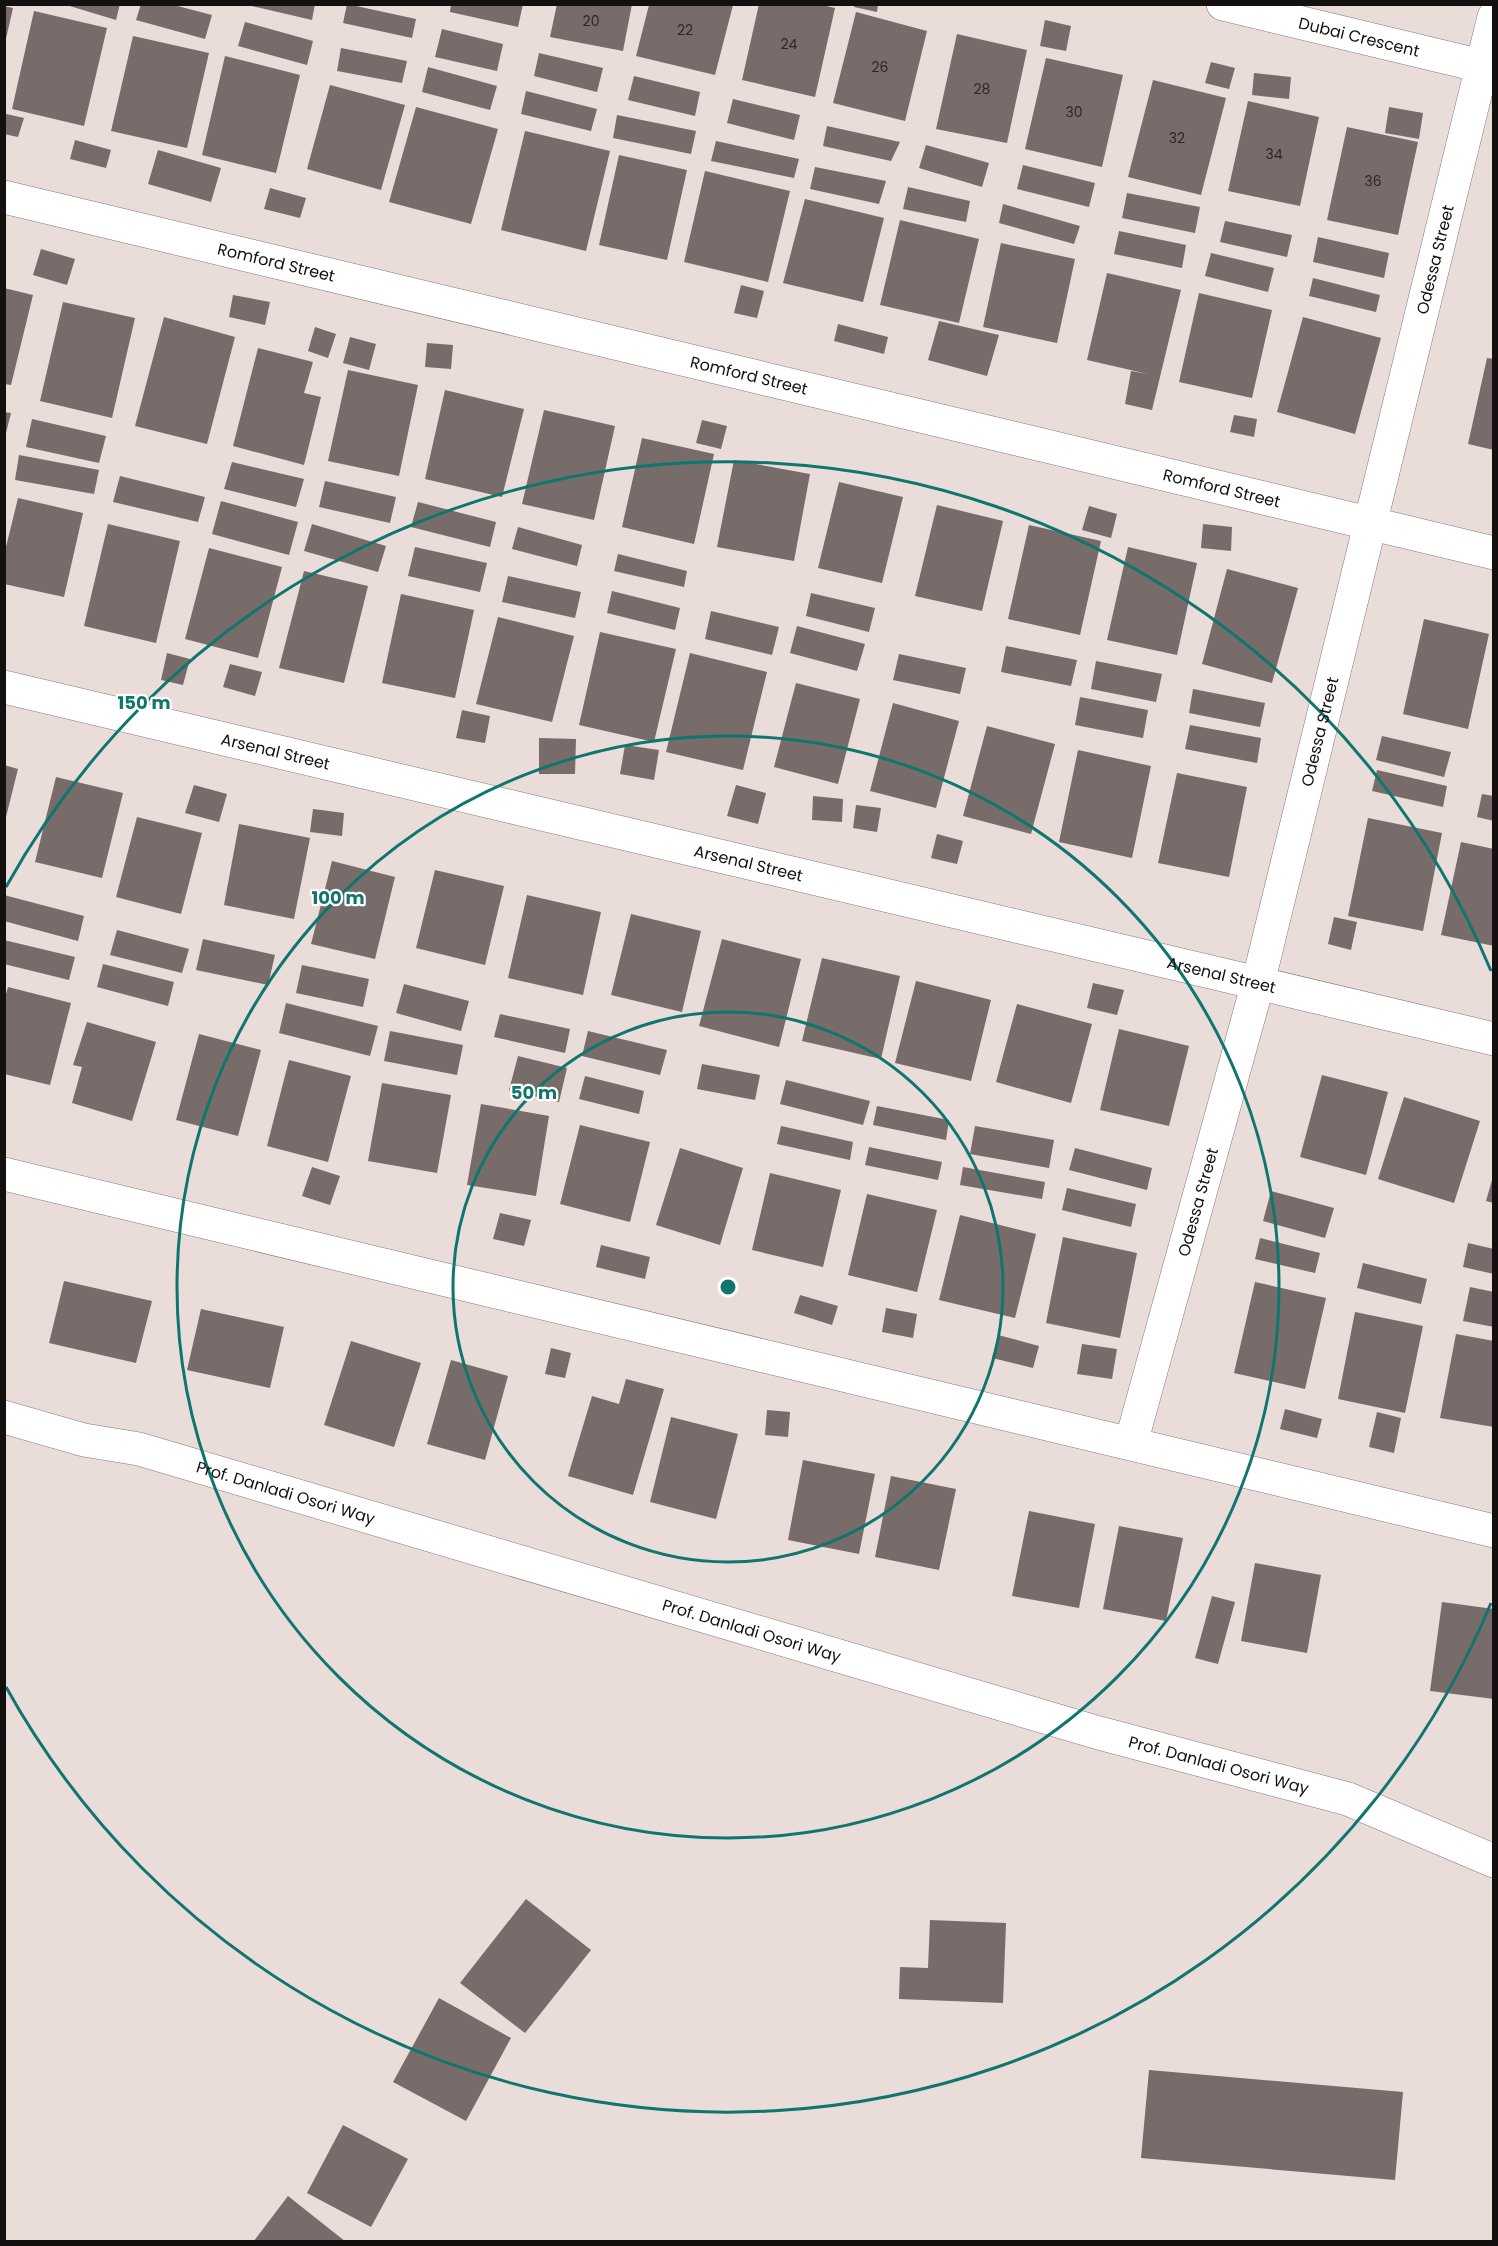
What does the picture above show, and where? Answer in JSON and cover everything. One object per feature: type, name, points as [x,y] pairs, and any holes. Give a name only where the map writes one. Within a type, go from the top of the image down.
[{"type":"street","name":"Dubai Crescent","points":[[1223,4],[1487,68]]},
{"type":"street","name":"Odessa Street","points":[[1131,1443],[1258,982],[1369,523],[1487,68],[1494,17]]},
{"type":"street","name":"Romford Street","points":[[4,197],[1494,553]]},
{"type":"street","name":"Arsenal Street","points":[[4,687],[1494,1039]]},
{"type":"street","points":[[4,1174],[1494,1532]]},
{"type":"street","name":"Prof. Danladi Osori Way","points":[[4,1417],[84,1440],[139,1449],[1098,1733],[1348,1799],[1494,1860]]},
{"type":"building","points":[[63,4],[120,4],[116,20]]},
{"type":"building","points":[[141,4],[170,4],[212,15],[205,39],[136,20]]},
{"type":"building","points":[[243,4],[315,4],[312,20]]},
{"type":"building","points":[[347,4],[416,19],[412,38],[343,23]]},
{"type":"building","points":[[451,4],[523,4],[518,27],[450,12]]},
{"type":"building","points":[[557,4],[632,4],[623,51],[550,37]]},
{"type":"building","points":[[759,4],[818,4],[835,8],[815,97],[742,80]]},
{"type":"building","points":[[855,4],[878,4],[877,12],[854,7]]},
{"type":"building","points":[[649,5],[733,5],[715,75],[636,56]]},
{"type":"building","points":[[4,6],[13,8],[5,43],[4,43]]},
{"type":"building","points":[[34,11],[107,28],[84,126],[12,109]]},
{"type":"building","points":[[856,12],[927,31],[905,121],[833,103]]},
{"type":"building","points":[[1045,20],[1071,26],[1066,51],[1040,46]]},
{"type":"building","points":[[245,22],[313,41],[307,65],[238,46]]},
{"type":"building","points":[[442,29],[503,44],[497,71],[435,57]]},
{"type":"building","points":[[957,34],[1027,50],[1007,143],[936,129]]},
{"type":"building","points":[[133,36],[209,53],[187,148],[111,131]]},
{"type":"building","points":[[341,48],[407,61],[402,83],[337,71]]},
{"type":"building","points":[[539,53],[603,68],[597,92],[534,76]]},
{"type":"building","points":[[225,56],[300,75],[276,173],[202,155]]},
{"type":"building","points":[[1046,58],[1123,75],[1102,167],[1025,149]]},
{"type":"building","points":[[1211,62],[1235,68],[1229,89],[1205,83]]},
{"type":"building","points":[[428,67],[497,86],[490,110],[422,92]]},
{"type":"building","points":[[1254,73],[1291,77],[1289,99],[1252,95]]},
{"type":"building","points":[[634,76],[700,92],[695,116],[628,100]]},
{"type":"building","points":[[1153,80],[1226,98],[1201,195],[1128,177]]},
{"type":"building","points":[[330,85],[405,105],[381,190],[307,169]]},
{"type":"building","points":[[526,91],[597,109],[591,131],[521,114]]},
{"type":"building","points":[[733,99],[800,115],[794,140],[727,123]]},
{"type":"building","points":[[1248,101],[1319,117],[1300,206],[1228,191]]},
{"type":"building","points":[[416,107],[498,129],[471,224],[389,202]]},
{"type":"building","points":[[1389,107],[1423,113],[1419,139],[1385,133]]},
{"type":"building","points":[[6,114],[24,118],[18,137],[4,134]]},
{"type":"building","points":[[617,115],[696,131],[691,154],[613,138]]},
{"type":"building","points":[[827,126],[900,142],[891,161],[823,146]]},
{"type":"building","points":[[1347,127],[1418,142],[1398,235],[1327,220]]},
{"type":"building","points":[[525,131],[610,151],[586,251],[501,230]]},
{"type":"building","points":[[75,140],[111,150],[106,168],[70,159]]},
{"type":"building","points":[[716,141],[799,159],[794,178],[711,161]]},
{"type":"building","points":[[926,145],[989,163],[982,187],[919,168]]},
{"type":"building","points":[[158,150],[221,168],[211,202],[148,184]]},
{"type":"building","points":[[619,155],[687,170],[667,260],[599,245]]},
{"type":"building","points":[[1023,165],[1095,183],[1089,207],[1017,189]]},
{"type":"building","points":[[815,167],[886,181],[879,204],[810,189]]},
{"type":"building","points":[[705,171],[790,191],[768,282],[684,262]]},
{"type":"building","points":[[908,187],[970,201],[966,222],[903,209]]},
{"type":"building","points":[[270,188],[306,198],[300,218],[264,209]]},
{"type":"building","points":[[1127,193],[1200,207],[1195,233],[1122,218]]},
{"type":"building","points":[[805,199],[884,218],[863,302],[783,283]]},
{"type":"building","points":[[1003,204],[1080,226],[1074,244],[999,223]]},
{"type":"building","points":[[900,220],[979,239],[959,323],[880,305]]},
{"type":"building","points":[[1225,221],[1292,235],[1287,257],[1220,242]]},
{"type":"building","points":[[1119,231],[1186,245],[1182,268],[1114,254]]},
{"type":"building","points":[[1318,237],[1389,253],[1384,278],[1313,262]]},
{"type":"building","points":[[1001,243],[1075,259],[1057,343],[983,327]]},
{"type":"building","points":[[41,249],[75,259],[67,285],[33,275]]},
{"type":"building","points":[[1211,253],[1274,268],[1268,292],[1205,276]]},
{"type":"building","points":[[1107,273],[1181,290],[1152,410],[1125,404],[1131,371],[1148,374],[1087,360]]},
{"type":"building","points":[[1313,278],[1380,295],[1376,312],[1309,296]]},
{"type":"building","points":[[741,285],[764,291],[757,318],[734,313]]},
{"type":"building","points":[[4,288],[33,295],[11,385],[4,384]]},
{"type":"building","points":[[1199,293],[1272,310],[1252,398],[1179,382]]},
{"type":"building","points":[[233,295],[270,302],[265,325],[229,317]]},
{"type":"building","points":[[63,302],[135,318],[112,418],[40,401]]},
{"type":"building","points":[[164,317],[235,337],[207,444],[135,426]]},
{"type":"building","points":[[1303,317],[1381,338],[1355,434],[1277,412]]},
{"type":"building","points":[[939,321],[999,335],[987,376],[928,360]]},
{"type":"building","points":[[838,324],[888,337],[884,354],[834,341]]},
{"type":"building","points":[[315,327],[336,334],[328,358],[308,351]]},
{"type":"building","points":[[350,337],[376,344],[369,370],[343,363]]},
{"type":"building","points":[[427,343],[453,345],[451,369],[425,367]]},
{"type":"building","points":[[258,348],[313,362],[304,393],[321,397],[304,465],[233,446]]},
{"type":"building","points":[[1487,358],[1494,359],[1494,450],[1468,444]]},
{"type":"building","points":[[348,370],[418,385],[399,476],[328,461]]},
{"type":"building","points":[[445,390],[524,409],[502,497],[425,479]]},
{"type":"building","points":[[544,410],[615,426],[594,520],[522,504]]},
{"type":"building","points":[[4,412],[11,413],[5,437],[4,437]]},
{"type":"building","points":[[1234,415],[1257,419],[1254,437],[1230,432]]},
{"type":"building","points":[[32,419],[106,436],[99,463],[26,447]]},
{"type":"building","points":[[702,420],[727,426],[721,449],[696,443]]},
{"type":"building","points":[[642,438],[714,454],[694,544],[622,527]]},
{"type":"building","points":[[19,455],[99,470],[94,494],[15,480]]},
{"type":"building","points":[[734,460],[810,474],[794,561],[717,547]]},
{"type":"building","points":[[232,462],[304,479],[296,507],[224,489]]},
{"type":"building","points":[[120,476],[205,497],[198,522],[113,502]]},
{"type":"building","points":[[325,481],[396,497],[390,523],[319,507]]},
{"type":"building","points":[[839,482],[903,497],[882,583],[818,568]]},
{"type":"building","points":[[18,498],[83,513],[64,597],[4,584],[4,555]]},
{"type":"building","points":[[221,501],[298,522],[289,555],[212,534]]},
{"type":"building","points":[[418,502],[496,522],[490,547],[411,527]]},
{"type":"building","points":[[937,505],[1003,521],[982,611],[915,596]]},
{"type":"building","points":[[1089,506],[1117,514],[1111,538],[1082,530]]},
{"type":"building","points":[[108,524],[180,541],[156,643],[84,626]]},
{"type":"building","points":[[312,524],[386,546],[378,572],[304,551]]},
{"type":"building","points":[[1203,524],[1232,527],[1231,551],[1201,548]]},
{"type":"building","points":[[1029,525],[1101,541],[1080,635],[1008,619]]},
{"type":"building","points":[[518,527],[582,545],[577,566],[512,549]]},
{"type":"building","points":[[415,547],[487,563],[480,592],[408,576]]},
{"type":"building","points":[[1128,547],[1197,563],[1177,655],[1107,640]]},
{"type":"building","points":[[209,548],[282,567],[258,658],[185,639]]},
{"type":"building","points":[[618,554],[687,571],[684,587],[614,571]]},
{"type":"building","points":[[1227,569],[1298,588],[1272,683],[1202,664]]},
{"type":"building","points":[[304,571],[368,586],[344,683],[279,668]]},
{"type":"building","points":[[508,576],[581,592],[575,618],[502,602]]},
{"type":"building","points":[[612,591],[680,608],[675,630],[607,613]]},
{"type":"building","points":[[811,593],[875,608],[869,632],[806,616]]},
{"type":"building","points":[[401,594],[474,610],[455,698],[382,683]]},
{"type":"building","points":[[711,611],[779,627],[772,655],[705,639]]},
{"type":"building","points":[[498,617],[574,636],[552,722],[476,704]]},
{"type":"building","points":[[1424,619],[1489,634],[1468,729],[1403,714]]},
{"type":"building","points":[[797,626],[865,644],[857,671],[790,653]]},
{"type":"building","points":[[600,632],[676,649],[654,742],[579,725]]},
{"type":"building","points":[[1006,646],[1077,660],[1071,686],[1001,672]]},
{"type":"building","points":[[167,653],[190,659],[183,685],[161,680]]},
{"type":"building","points":[[690,653],[767,672],[743,770],[666,752]]},
{"type":"building","points":[[899,654],[966,668],[960,694],[893,680]]},
{"type":"building","points":[[1096,661],[1162,674],[1156,702],[1091,689]]},
{"type":"building","points":[[230,664],[262,672],[255,696],[223,687]]},
{"type":"building","points":[[796,683],[860,699],[838,784],[774,767]]},
{"type":"building","points":[[1193,689],[1265,703],[1260,727],[1189,713]]},
{"type":"building","points":[[1080,697],[1148,710],[1143,738],[1075,725]]},
{"type":"building","points":[[893,703],[959,721],[936,808],[870,791]]},
{"type":"building","points":[[462,710],[490,716],[485,743],[456,738]]},
{"type":"building","points":[[1190,725],[1261,738],[1257,763],[1185,749]]},
{"type":"building","points":[[987,726],[1055,744],[1031,834],[963,816]]},
{"type":"building","points":[[1382,736],[1451,752],[1444,777],[1376,760]]},
{"type":"building","points":[[539,738],[576,739],[575,774],[539,774]]},
{"type":"building","points":[[625,745],[659,750],[654,780],[620,774]]},
{"type":"building","points":[[1078,750],[1151,766],[1132,858],[1059,842]]},
{"type":"building","points":[[4,765],[18,769],[5,821],[4,821]]},
{"type":"building","points":[[1377,770],[1447,786],[1443,807],[1372,791]]},
{"type":"building","points":[[1177,773],[1247,787],[1229,877],[1158,863]]},
{"type":"building","points":[[56,777],[123,793],[102,878],[35,862]]},
{"type":"building","points":[[194,785],[227,794],[219,822],[185,813]]},
{"type":"building","points":[[736,785],[766,793],[758,824],[727,816]]},
{"type":"building","points":[[1482,794],[1494,796],[1494,821],[1477,817]]},
{"type":"building","points":[[813,796],[843,799],[842,822],[812,820]]},
{"type":"building","points":[[856,805],[881,808],[877,832],[853,828]]},
{"type":"building","points":[[313,809],[344,813],[342,836],[310,832]]},
{"type":"building","points":[[137,817],[202,833],[181,914],[116,897]]},
{"type":"building","points":[[1368,818],[1442,833],[1423,931],[1348,916]]},
{"type":"building","points":[[239,824],[310,838],[294,919],[224,905]]},
{"type":"building","points":[[937,834],[963,841],[957,864],[931,858]]},
{"type":"building","points":[[1461,842],[1494,849],[1494,946],[1441,935]]},
{"type":"building","points":[[332,861],[395,877],[375,959],[311,944]]},
{"type":"building","points":[[435,870],[504,886],[485,965],[416,948]]},
{"type":"building","points":[[4,895],[84,916],[78,941],[4,921]]},
{"type":"building","points":[[527,895],[601,912],[583,995],[508,978]]},
{"type":"building","points":[[631,914],[701,931],[682,1012],[611,995]]},
{"type":"building","points":[[1334,917],[1357,922],[1351,950],[1328,944]]},
{"type":"building","points":[[117,930],[189,949],[182,973],[110,955]]},
{"type":"building","points":[[203,939],[275,955],[268,985],[196,970]]},
{"type":"building","points":[[722,939],[801,959],[779,1047],[699,1026]]},
{"type":"building","points":[[4,940],[75,957],[69,980],[4,964]]},
{"type":"building","points":[[822,958],[900,976],[881,1059],[802,1041]]},
{"type":"building","points":[[103,964],[174,982],[168,1006],[97,987]]},
{"type":"building","points":[[302,965],[369,979],[363,1007],[296,993]]},
{"type":"building","points":[[916,981],[991,1000],[971,1081],[895,1063]]},
{"type":"building","points":[[1093,983],[1124,990],[1117,1015],[1087,1008]]},
{"type":"building","points":[[404,984],[469,1001],[461,1031],[396,1013]]},
{"type":"building","points":[[8,987],[71,1003],[50,1085],[4,1074],[4,1001]]},
{"type":"building","points":[[286,1003],[378,1026],[370,1056],[279,1033]]},
{"type":"building","points":[[1017,1004],[1092,1024],[1071,1103],[996,1082]]},
{"type":"building","points":[[500,1014],[570,1029],[565,1053],[494,1037]]},
{"type":"building","points":[[87,1022],[156,1042],[132,1121],[72,1103],[82,1067],[73,1065]]},
{"type":"building","points":[[1119,1029],[1189,1046],[1169,1126],[1100,1110]]},
{"type":"building","points":[[390,1031],[463,1045],[457,1075],[384,1061]]},
{"type":"building","points":[[588,1031],[667,1050],[660,1075],[582,1056]]},
{"type":"building","points":[[199,1034],[261,1050],[238,1136],[176,1120]]},
{"type":"building","points":[[518,1056],[567,1068],[559,1102],[509,1090]]},
{"type":"building","points":[[289,1060],[351,1076],[328,1162],[267,1146]]},
{"type":"building","points":[[702,1064],[760,1075],[755,1100],[697,1089]]},
{"type":"building","points":[[1322,1075],[1388,1092],[1366,1175],[1300,1157]]},
{"type":"building","points":[[585,1076],[644,1091],[639,1114],[579,1099]]},
{"type":"building","points":[[786,1080],[870,1101],[863,1125],[780,1104]]},
{"type":"building","points":[[382,1083],[451,1095],[437,1173],[368,1161]]},
{"type":"building","points":[[1404,1097],[1480,1121],[1454,1203],[1378,1179]]},
{"type":"building","points":[[481,1104],[549,1116],[536,1196],[467,1185]]},
{"type":"building","points":[[877,1106],[949,1120],[946,1140],[873,1125]]},
{"type":"building","points":[[580,1125],[650,1142],[630,1222],[560,1204]]},
{"type":"building","points":[[781,1126],[853,1142],[850,1160],[777,1144]]},
{"type":"building","points":[[975,1126],[1054,1140],[1049,1168],[970,1154]]},
{"type":"building","points":[[869,1147],[942,1162],[938,1180],[865,1165]]},
{"type":"building","points":[[680,1148],[743,1168],[720,1245],[656,1225]]},
{"type":"building","points":[[1075,1148],[1152,1168],[1147,1190],[1069,1170]]},
{"type":"building","points":[[312,1167],[340,1176],[330,1205],[302,1196]]},
{"type":"building","points":[[963,1167],[1045,1182],[1042,1199],[960,1185]]},
{"type":"building","points":[[770,1173],[841,1190],[823,1267],[752,1250]]},
{"type":"building","points":[[1494,1173],[1494,1203],[1486,1201]]},
{"type":"building","points":[[1067,1188],[1136,1204],[1131,1227],[1062,1210]]},
{"type":"building","points":[[1271,1191],[1334,1208],[1325,1238],[1263,1221]]},
{"type":"building","points":[[867,1194],[937,1210],[917,1292],[848,1275]]},
{"type":"building","points":[[500,1213],[531,1220],[524,1246],[493,1239]]},
{"type":"building","points":[[960,1215],[1036,1234],[1015,1318],[939,1300]]},
{"type":"building","points":[[1063,1237],[1137,1253],[1120,1338],[1046,1323]]},
{"type":"building","points":[[1260,1238],[1320,1253],[1315,1273],[1255,1259]]},
{"type":"building","points":[[1468,1243],[1494,1249],[1494,1274],[1463,1267]]},
{"type":"building","points":[[601,1245],[650,1257],[645,1279],[596,1267]]},
{"type":"building","points":[[1363,1263],[1427,1279],[1421,1304],[1357,1288]]},
{"type":"building","points":[[64,1281],[152,1301],[136,1363],[49,1343]]},
{"type":"building","points":[[1255,1282],[1326,1298],[1305,1389],[1234,1373]]},
{"type":"building","points":[[1470,1287],[1494,1292],[1494,1327],[1463,1321]]},
{"type":"building","points":[[800,1295],[838,1306],[832,1325],[794,1313]]},
{"type":"building","points":[[886,1308],[917,1314],[913,1338],[882,1332]]},
{"type":"building","points":[[201,1309],[284,1327],[270,1388],[187,1370]]},
{"type":"building","points":[[1355,1312],[1423,1326],[1405,1413],[1338,1399]]},
{"type":"building","points":[[1456,1334],[1494,1341],[1494,1427],[1440,1418]]},
{"type":"building","points":[[998,1335],[1039,1346],[1033,1368],[992,1358]]},
{"type":"building","points":[[351,1341],[421,1363],[394,1447],[324,1425]]},
{"type":"building","points":[[1082,1344],[1117,1349],[1112,1379],[1077,1374]]},
{"type":"building","points":[[551,1348],[571,1353],[565,1378],[545,1374]]},
{"type":"building","points":[[451,1360],[508,1376],[485,1460],[427,1444]]},
{"type":"building","points":[[626,1379],[664,1389],[633,1495],[568,1476],[592,1396],[619,1404]]},
{"type":"building","points":[[1285,1409],[1322,1419],[1317,1438],[1280,1429]]},
{"type":"building","points":[[767,1410],[790,1412],[788,1437],[765,1435]]},
{"type":"building","points":[[1377,1412],[1401,1418],[1394,1453],[1369,1447]]},
{"type":"building","points":[[671,1417],[738,1434],[716,1519],[650,1502]]},
{"type":"building","points":[[803,1460],[875,1474],[859,1554],[788,1540]]},
{"type":"building","points":[[891,1476],[956,1489],[939,1570],[875,1557]]},
{"type":"building","points":[[1029,1511],[1095,1524],[1079,1608],[1012,1596]]},
{"type":"building","points":[[1119,1526],[1183,1538],[1166,1621],[1103,1609]]},
{"type":"building","points":[[1255,1563],[1321,1575],[1307,1653],[1241,1641]]},
{"type":"building","points":[[1212,1596],[1235,1602],[1218,1664],[1195,1658]]},
{"type":"building","points":[[1442,1602],[1494,1609],[1494,1699],[1430,1691]]},
{"type":"building","points":[[526,1899],[591,1950],[525,2033],[460,1983]]},
{"type":"building","points":[[930,1920],[1006,1923],[1003,2003],[899,1999],[900,1967],[928,1968]]},
{"type":"building","points":[[439,1998],[511,2038],[466,2121],[393,2082]]},
{"type":"building","points":[[1149,2070],[1403,2092],[1395,2180],[1141,2158]]},
{"type":"building","points":[[343,2125],[408,2159],[371,2227],[307,2193]]},
{"type":"building","points":[[288,2196],[346,2242],[253,2242]]}]
